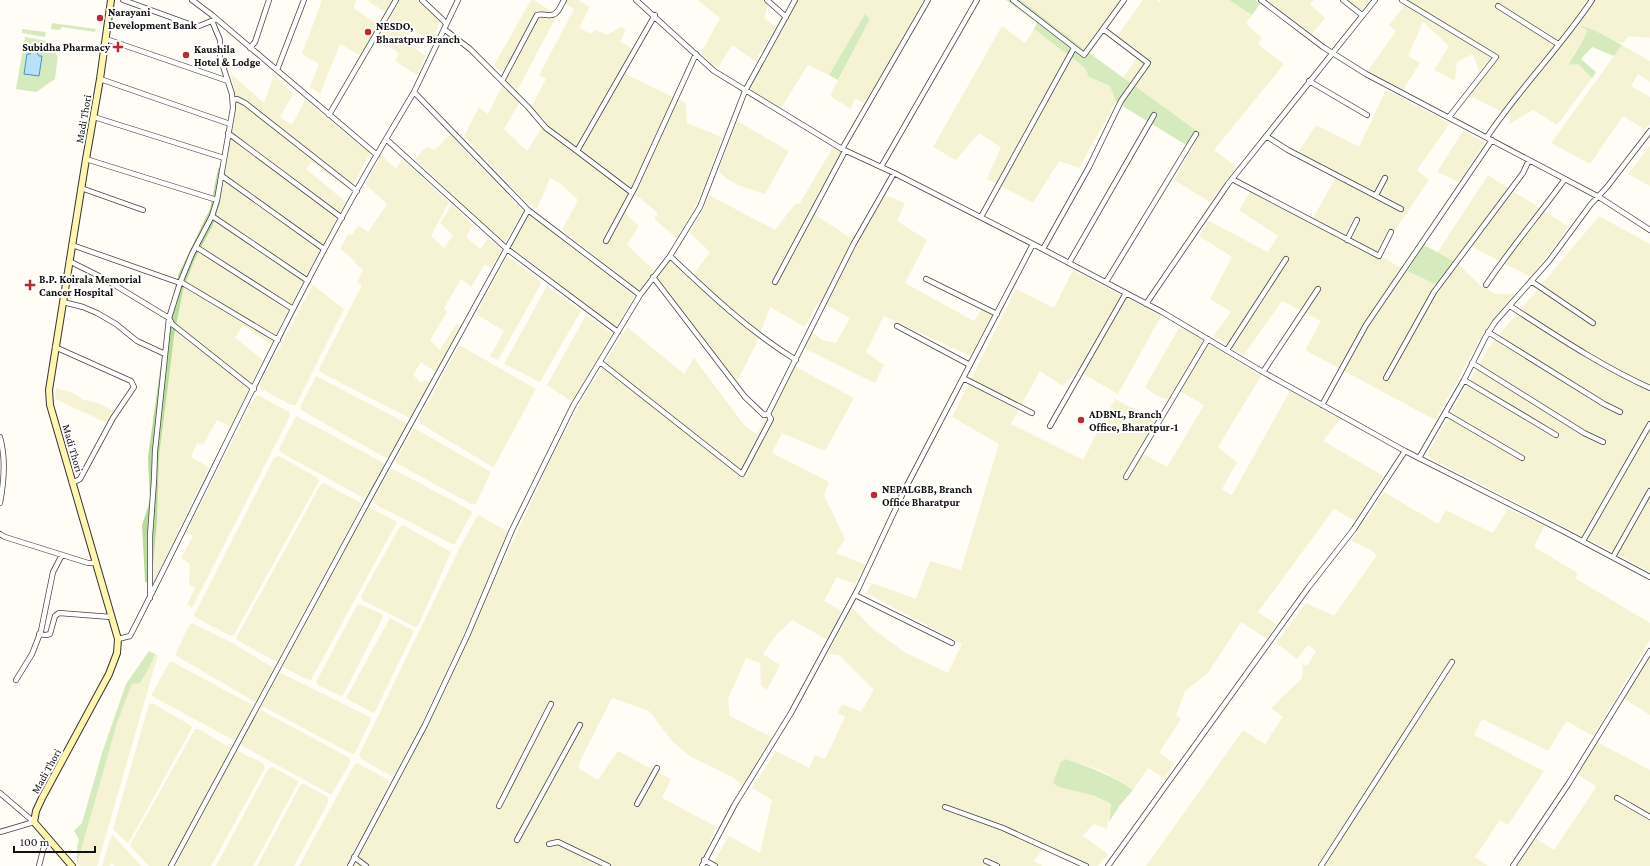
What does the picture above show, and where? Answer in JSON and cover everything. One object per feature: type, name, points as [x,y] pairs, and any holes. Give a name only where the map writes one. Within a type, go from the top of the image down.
[{"type":"main road","name":"Madi Thori","points":[[34,822],[36,811],[42,798],[109,674],[117,653],[118,639],[50,405],[49,390],[81,188],[94,118],[111,0]]},
{"type":"main road","points":[[34,822],[71,865]]},
{"type":"street","points":[[123,0],[192,25],[199,26],[215,20]]},
{"type":"street","points":[[192,0],[377,154]]},
{"type":"street","points":[[250,48],[255,42],[269,0]]},
{"type":"street","points":[[277,70],[304,0]]},
{"type":"street","points":[[329,115],[396,0]]},
{"type":"street","points":[[422,0],[444,20],[445,27],[502,80],[546,128],[631,192]]},
{"type":"street","points":[[118,639],[130,636],[293,309],[324,249],[377,154],[414,92],[458,0]]},
{"type":"street","points":[[502,80],[537,14],[542,13],[551,15],[556,13],[564,0]]},
{"type":"street","points":[[636,0],[643,2],[714,71],[843,150],[894,173],[1106,282],[1404,451],[1650,577]]},
{"type":"street","points":[[767,0],[786,17]]},
{"type":"street","points":[[350,866],[425,725],[467,636],[512,530],[573,406],[640,295],[670,256],[700,207],[745,90],[795,0]]},
{"type":"street","points":[[775,282],[843,150],[928,0]]},
{"type":"street","points":[[881,167],[978,0]]},
{"type":"street","points":[[1013,0],[1084,55],[1124,0]]},
{"type":"street","points":[[1261,0],[1332,53],[1366,74],[1490,138],[1599,197],[1650,230]]},
{"type":"street","points":[[1343,0],[1362,15]]},
{"type":"street","points":[[1146,304],[1232,179],[1375,0]]},
{"type":"street","points":[[1402,0],[1496,57],[1449,117]]},
{"type":"street","points":[[1322,405],[1366,325],[1490,138],[1500,117],[1579,19],[1592,0]]},
{"type":"street","points":[[1498,6],[1558,44]]},
{"type":"street","points":[[577,151],[655,15]]},
{"type":"street","points":[[150,598],[150,536],[155,451],[169,318],[180,283],[212,216],[217,200],[233,100],[220,57],[220,40],[215,20]]},
{"type":"street","points":[[1043,249],[1089,167],[1121,101],[1148,63],[1102,29]]},
{"type":"street","points":[[106,39],[228,81]]},
{"type":"street","points":[[981,217],[1074,48]]},
{"type":"street","points":[[606,241],[631,192],[696,54]]},
{"type":"street","points":[[100,79],[230,124]]},
{"type":"street","points":[[1309,81],[1367,115]]},
{"type":"street","points":[[414,92],[528,210],[640,295]]},
{"type":"street","points":[[233,100],[237,99],[245,103],[357,191]]},
{"type":"street","points":[[1069,263],[1154,115]]},
{"type":"street","points":[[94,118],[224,158]]},
{"type":"street","points":[[1419,458],[1464,380],[1488,332],[1495,322],[1549,261],[1591,204],[1599,197],[1650,131]]},
{"type":"street","points":[[228,133],[342,218]]},
{"type":"street","points":[[1106,282],[1196,134]]},
{"type":"street","points":[[1266,136],[1288,150],[1401,209]]},
{"type":"street","points":[[386,139],[507,249],[618,332]]},
{"type":"street","points":[[86,159],[217,200]]},
{"type":"street","points":[[1386,378],[1434,292],[1523,173],[1529,160]]},
{"type":"street","points":[[600,362],[742,474],[770,419],[768,414],[853,245],[894,173]]},
{"type":"street","points":[[222,176],[324,249]]},
{"type":"street","points":[[1376,195],[1386,178]]},
{"type":"street","points":[[1232,179],[1379,256],[1392,232]]},
{"type":"street","points":[[1486,286],[1500,265],[1565,179]]},
{"type":"street","points":[[81,188],[143,210]]},
{"type":"street","points":[[171,866],[528,210]]},
{"type":"street","points":[[212,216],[308,281]]},
{"type":"street","points":[[1347,240],[1357,220]]},
{"type":"street","points":[[702,866],[735,804],[791,713],[855,595],[904,491],[1033,244]]},
{"type":"street","points":[[72,245],[180,283],[278,340]]},
{"type":"street","points":[[196,247],[293,309]]},
{"type":"street","points":[[670,256],[751,328],[778,349],[796,360]]},
{"type":"street","points":[[1227,350],[1286,260]]},
{"type":"street","points":[[69,261],[103,278],[169,318],[172,324],[254,389]]},
{"type":"street","points":[[653,277],[745,396],[764,415],[768,414]]},
{"type":"street","points":[[926,279],[997,314]]},
{"type":"street","points":[[1532,281],[1593,323]]},
{"type":"street","points":[[1263,372],[1318,289]]},
{"type":"street","points":[[1050,426],[1126,293]]},
{"type":"street","points":[[63,302],[83,307],[97,313],[116,324],[137,342],[165,354]]},
{"type":"street","points":[[1510,306],[1602,364],[1650,388]]},
{"type":"street","points":[[897,326],[970,365]]},
{"type":"street","points":[[1488,332],[1604,404],[1620,412]]},
{"type":"street","points":[[1126,477],[1208,339]]},
{"type":"street","points":[[55,347],[131,381],[134,387],[113,418],[80,479],[72,483]]},
{"type":"street","points":[[1472,364],[1584,433],[1603,442]]},
{"type":"street","points":[[963,378],[1032,413]]},
{"type":"street","points":[[1464,380],[1556,435]]},
{"type":"street","points":[[1445,413],[1522,458]]},
{"type":"street","points":[[1583,542],[1650,424]]},
{"type":"street","points":[[0,437],[4,484],[0,503]]},
{"type":"street","points":[[1108,866],[1305,593],[1354,529],[1404,451]]},
{"type":"street","points":[[1613,557],[1650,491]]},
{"type":"street","points":[[0,534],[5,537],[88,563],[96,562]]},
{"type":"street","points":[[16,680],[32,654],[40,634],[53,572],[62,555]]},
{"type":"street","points":[[855,595],[952,643]]},
{"type":"street","points":[[40,634],[50,634],[55,616],[59,613],[111,617]]},
{"type":"street","points":[[1513,866],[1569,783],[1650,651]]},
{"type":"street","points":[[1321,866],[1452,662]]},
{"type":"street","points":[[498,806],[551,704]]},
{"type":"street","points":[[516,840],[580,725]]},
{"type":"street","points":[[637,804],[656,768]]},
{"type":"street","points":[[0,793],[34,822]]},
{"type":"street","points":[[1617,798],[1650,817]]},
{"type":"street","points":[[945,807],[1003,828],[1086,866]]},
{"type":"street","points":[[0,832],[34,822]]},
{"type":"street","points":[[39,866],[43,850],[48,839]]},
{"type":"street","points":[[549,844],[558,842],[608,866]]},
{"type":"street","points":[[354,857],[366,866]]},
{"type":"street","points":[[704,860],[716,866]]},
{"type":"street","points":[[986,861],[997,866]]},
{"type":"shaded area","points":[[322,0],[356,0],[354,8],[378,25],[361,56],[340,44],[320,94],[310,87],[319,64],[302,54]]},
{"type":"shaded area","points":[[367,0],[394,0],[386,13]]},
{"type":"shaded area","points":[[396,0],[418,0],[441,18],[432,41],[412,30],[406,42],[426,56],[417,75],[395,61],[399,53],[378,39],[390,19],[386,16]]},
{"type":"shaded area","points":[[531,0],[534,0],[557,15],[517,91],[523,97],[504,129],[527,151],[546,121],[531,108],[546,79],[539,75],[574,9],[563,2],[564,0],[578,0],[590,7],[579,28],[591,34],[596,30],[607,35],[621,27],[626,30],[620,42],[634,49],[621,72],[686,103],[687,123],[722,137],[708,178],[693,211],[677,238],[654,219],[658,213],[635,194],[625,213],[639,226],[627,245],[654,270],[641,289],[637,289],[562,230],[578,200],[561,184],[550,178],[537,209],[523,199],[464,136],[479,107],[488,114],[507,77],[494,65]]},
{"type":"shaded area","points":[[698,0],[768,0],[769,2],[764,18],[776,27],[755,61],[732,45],[717,69],[701,53],[720,18]]},
{"type":"shaded area","points":[[797,0],[927,0],[865,104],[855,98],[851,109],[830,96],[870,19],[865,14],[829,75],[808,65],[781,108],[752,92],[750,86]]},
{"type":"shaded area","points":[[1021,0],[1122,0],[1085,50]]},
{"type":"shaded area","points":[[1143,0],[1157,0],[1159,2],[1161,0],[1229,0],[1252,15],[1246,23],[1262,38],[1258,44],[1284,64],[1214,150],[1237,167],[1210,202],[1174,180],[1200,134],[1123,78],[1140,53],[1117,36]]},
{"type":"shaded area","points":[[1267,0],[1313,0],[1310,4],[1325,18],[1312,34]]},
{"type":"shaded area","points":[[1349,0],[1370,0],[1361,11]]},
{"type":"shaded area","points":[[1409,0],[1650,0],[1650,38],[1629,36],[1623,43],[1612,40],[1594,30],[1581,26],[1587,30],[1585,39],[1573,55],[1570,65],[1578,64],[1592,78],[1557,125],[1533,110],[1508,125],[1511,116],[1470,96],[1481,78],[1473,54],[1457,62],[1455,81],[1434,70],[1449,46],[1423,22],[1408,56],[1420,63],[1403,90],[1367,72],[1396,31],[1389,25]]},
{"type":"shaded area","points":[[1002,26],[1025,43],[1034,29],[1085,68],[1089,77],[1110,86],[1116,102],[1079,168],[1059,161],[1033,203],[987,179],[1001,147],[979,133],[956,160],[933,147]]},
{"type":"shaded area","points":[[1622,45],[1650,61],[1650,82],[1638,74],[1631,86],[1650,97],[1650,123],[1645,130],[1623,116],[1590,164],[1551,143]]},
{"type":"shaded area","points":[[231,74],[264,103],[274,75],[293,94],[280,117],[292,125],[305,100],[370,153],[350,190],[312,162],[306,169],[346,202],[271,345],[243,325],[235,338],[263,360],[231,427],[217,420],[203,445],[197,443],[191,457],[209,467],[151,588],[157,521],[159,456],[169,366],[183,290],[194,261],[213,225],[220,203],[236,104]]},
{"type":"shaded area","points":[[1386,90],[1450,123],[1417,170],[1429,180],[1378,255],[1437,285],[1455,262],[1437,253],[1488,175],[1569,227],[1531,277],[1468,245],[1456,262],[1481,286],[1496,294],[1516,294],[1493,319],[1482,336],[1435,420],[1305,350],[1321,321],[1282,301],[1244,355],[1213,336],[1231,312],[1210,299],[1232,257],[1199,236],[1209,221],[1268,252],[1278,236],[1239,210],[1252,189],[1312,220],[1337,175],[1298,153],[1316,125],[1359,147]]},
{"type":"shaded area","points":[[737,121],[789,151],[765,194],[740,186],[727,179],[718,171]]},
{"type":"shaded area","points":[[1463,131],[1485,142],[1459,182],[1437,172]]},
{"type":"shaded area","points":[[450,134],[523,211],[504,244],[415,159],[426,147],[435,150]]},
{"type":"shaded area","points":[[1650,146],[1650,186],[1628,174]]},
{"type":"shaded area","points":[[833,147],[846,152],[813,213],[852,239],[880,193],[905,203],[897,221],[927,240],[905,283],[974,321],[982,309],[993,315],[970,356],[884,316],[866,352],[884,365],[875,383],[801,347],[810,330],[822,340],[836,343],[850,318],[819,301],[805,327],[770,307],[757,342],[737,382],[655,280],[670,260],[690,279],[710,252],[689,232],[701,214],[709,195],[775,230],[794,205],[800,203]]},
{"type":"shaded area","points":[[381,155],[396,169],[402,159],[449,202],[431,236],[444,248],[453,235],[440,223],[452,204],[473,225],[466,237],[480,249],[488,238],[502,250],[491,268],[485,264],[471,287],[461,279],[444,308],[447,312],[430,340],[440,350],[456,324],[460,326],[436,372],[421,362],[413,375],[421,383],[425,380],[430,383],[412,418],[409,418],[320,372],[319,369],[362,285],[357,282],[363,270],[355,263],[355,261],[340,249],[348,234],[352,235],[358,225],[368,232],[387,204],[365,184]]},
{"type":"shaded area","points":[[530,215],[634,296],[617,326],[612,325],[514,249],[512,246],[528,216]]},
{"type":"shaded area","points":[[1599,216],[1650,244],[1650,572],[1428,456],[1428,453],[1489,347]]},
{"type":"shaded area","points":[[507,256],[542,282],[498,360],[490,356],[504,331],[476,314]]},
{"type":"shaded area","points":[[1073,270],[1161,316],[1118,394],[1078,371],[1062,386],[1040,371],[1011,424],[1083,460],[1115,399],[1156,420],[1139,451],[1167,467],[1204,405],[1175,388],[1169,400],[1157,396],[1145,387],[1180,326],[1261,376],[1218,447],[1237,462],[1222,489],[1232,495],[1290,391],[1340,419],[1323,441],[1384,476],[1355,521],[1334,509],[1258,612],[1276,624],[1267,639],[1241,622],[1208,673],[1185,691],[1176,715],[1181,719],[1159,753],[1174,763],[1164,778],[1148,768],[1133,790],[1100,770],[1066,759],[1059,787],[1095,796],[1111,804],[1107,829],[1093,824],[1083,836],[1108,854],[1098,866],[1090,866],[1046,844],[1034,861],[1043,866],[719,866],[713,863],[729,836],[760,853],[772,800],[752,788],[776,751],[809,768],[815,755],[825,759],[845,717],[838,713],[842,704],[861,712],[874,690],[839,655],[828,654],[852,607],[871,627],[904,652],[948,673],[962,644],[866,593],[872,583],[916,599],[930,561],[961,570],[999,444],[952,417],[1016,289],[1054,308]]},
{"type":"shaded area","points":[[313,285],[344,309],[296,405],[291,405],[260,388],[260,384]]},
{"type":"shaded area","points":[[547,286],[581,311],[540,382],[504,364]]},
{"type":"shaded area","points":[[586,315],[612,333],[572,402],[547,385]]},
{"type":"shaded area","points":[[627,327],[684,374],[694,358],[745,426],[757,435],[792,365],[854,398],[825,451],[782,433],[772,453],[829,482],[824,495],[845,539],[836,553],[866,565],[855,584],[837,577],[824,601],[842,611],[828,640],[792,620],[777,634],[763,654],[780,665],[767,690],[761,685],[760,663],[746,658],[728,699],[730,716],[773,738],[743,787],[732,777],[691,757],[672,741],[649,711],[612,698],[582,757],[578,768],[598,780],[618,751],[671,779],[662,798],[717,827],[698,866],[353,866],[423,735],[557,446],[583,398]]},
{"type":"shaded area","points":[[461,346],[536,389],[494,467],[421,424],[419,419],[458,347]]},
{"type":"shaded area","points":[[316,376],[408,424],[389,457],[386,458],[301,410],[300,407]]},
{"type":"shaded area","points":[[56,388],[73,393],[84,400],[98,403],[114,411],[107,423],[55,399]]},
{"type":"shaded area","points":[[258,395],[289,412],[290,416],[192,608],[187,604],[195,588],[189,585],[190,564],[181,558],[193,536],[186,533],[255,397]]},
{"type":"shaded area","points":[[296,416],[384,463],[385,466],[367,500],[280,452],[279,449]]},
{"type":"shaded area","points":[[413,429],[416,429],[491,472],[476,504],[471,504],[396,463],[396,460]]},
{"type":"shaded area","points":[[279,456],[318,478],[319,481],[234,635],[231,636],[196,618],[194,615],[274,458]]},
{"type":"shaded area","points":[[391,469],[470,510],[472,513],[455,544],[452,544],[375,504],[373,500]]},
{"type":"shaded area","points":[[324,483],[361,503],[362,505],[277,662],[237,640],[236,638],[321,484]]},
{"type":"shaded area","points":[[1384,492],[1438,524],[1446,510],[1493,533],[1508,509],[1545,525],[1534,547],[1578,573],[1575,578],[1650,623],[1650,640],[1593,736],[1566,721],[1548,751],[1482,719],[1474,735],[1544,771],[1508,825],[1500,820],[1475,857],[1488,866],[1146,866],[1243,730],[1265,744],[1283,717],[1271,708],[1302,678],[1303,664],[1307,666],[1316,651],[1308,645],[1297,659],[1276,643],[1306,603],[1334,616],[1377,555],[1367,548],[1351,541]]},
{"type":"shaded area","points":[[368,507],[396,521],[396,524],[311,680],[306,679],[283,667],[283,665]]},
{"type":"shaded area","points":[[478,515],[507,531],[507,535],[461,641],[417,733],[395,775],[391,776],[361,759],[359,755],[460,547]]},
{"type":"shaded area","points":[[403,525],[451,552],[418,626],[415,627],[362,600],[361,596],[399,528]]},
{"type":"shaded area","points":[[359,604],[382,614],[383,617],[343,695],[341,696],[319,686],[316,682],[357,605]]},
{"type":"shaded area","points":[[390,618],[414,631],[375,712],[373,713],[346,698]]},
{"type":"shaded area","points":[[192,623],[229,641],[274,668],[257,701],[255,702],[175,655],[190,624]]},
{"type":"shaded area","points":[[155,654],[158,655],[97,866],[79,866],[77,864],[85,832],[117,723],[132,684],[150,666]]},
{"type":"shaded area","points":[[1650,655],[1650,715],[1624,699]]},
{"type":"shaded area","points":[[171,661],[252,705],[253,709],[235,741],[152,696]]},
{"type":"shaded area","points":[[279,672],[370,717],[371,720],[355,753],[352,754],[262,706],[262,703]]},
{"type":"shaded area","points":[[152,703],[192,726],[192,728],[129,842],[127,843],[113,829],[149,704]]},
{"type":"shaded area","points":[[261,710],[350,758],[350,763],[332,794],[241,745],[240,742],[257,711]]},
{"type":"shaded area","points":[[195,729],[198,729],[231,748],[168,866],[149,866],[130,846],[131,843]]},
{"type":"shaded area","points":[[1597,742],[1650,770],[1650,866],[1514,866],[1533,837],[1554,850],[1593,792],[1596,786],[1578,775]]},
{"type":"shaded area","points":[[236,750],[263,763],[265,768],[211,866],[175,866]]},
{"type":"shaded area","points":[[357,763],[387,779],[389,782],[388,787],[346,866],[299,866],[354,765]]},
{"type":"shaded area","points":[[273,767],[298,781],[298,783],[253,866],[216,866],[268,769]]},
{"type":"shaded area","points":[[301,784],[304,784],[328,797],[328,803],[294,866],[257,866]]},
{"type":"shaded area","points":[[113,835],[141,866],[115,866],[111,863],[110,866],[102,866],[111,836]]},
{"type":"green space","points":[[1006,0],[1021,0],[1085,50],[1201,134],[1191,148],[1116,102],[1110,86],[1089,77],[1085,68],[1034,29],[1037,23]]},
{"type":"green space","points":[[1229,0],[1255,0],[1260,4],[1252,15]]},
{"type":"green space","points":[[865,14],[870,19],[838,80],[829,75]]},
{"type":"green space","points":[[52,23],[96,29],[95,32],[62,27],[60,30],[51,29]]},
{"type":"green space","points":[[1579,25],[1594,30],[1622,45],[1614,56],[1592,47],[1581,59],[1596,72],[1592,78],[1578,64],[1569,65],[1584,39],[1587,30]]},
{"type":"green space","points":[[22,29],[46,32],[45,37],[22,33]]},
{"type":"green space","points":[[25,37],[47,41],[58,56],[55,79],[36,92],[16,89]]},
{"type":"green space","points":[[226,162],[220,203],[213,225],[194,261],[183,290],[174,337],[159,456],[157,521],[151,588],[145,581],[142,525],[150,501],[148,457],[167,320],[179,273],[210,209],[218,169]]},
{"type":"green space","points":[[1424,245],[1455,262],[1437,285],[1407,271]]},
{"type":"green space","points":[[149,651],[155,654],[150,666],[140,683],[132,684],[117,723],[77,864],[77,847],[79,839],[74,831],[82,823],[102,753],[126,684]]},
{"type":"green space","points":[[1066,759],[1109,776],[1133,790],[1120,805],[1109,822],[1111,804],[1095,796],[1059,787],[1053,783],[1061,762]]},
{"type":"water","points":[[32,51],[36,51],[39,56],[42,56],[39,76],[24,74],[27,54],[30,54]]},
{"type":"place","name":"Narayani Development Bank","points":[[100,18]]},
{"type":"place","name":"NESDO, Bharatpur Branch","points":[[368,32]]},
{"type":"place","name":"Subidha Pharmacy","points":[[118,47]]},
{"type":"place","name":"Kaushila Hotel & Lodge","points":[[186,55]]},
{"type":"place","name":"B.P. Koirala Memorial Cancer Hospital","points":[[30,285]]},
{"type":"place","name":"ADBNL, Branch Office, Bharatpur-1","points":[[1081,420]]},
{"type":"place","name":"NEPALGBB, Branch Office Bharatpur","points":[[874,495]]}]
